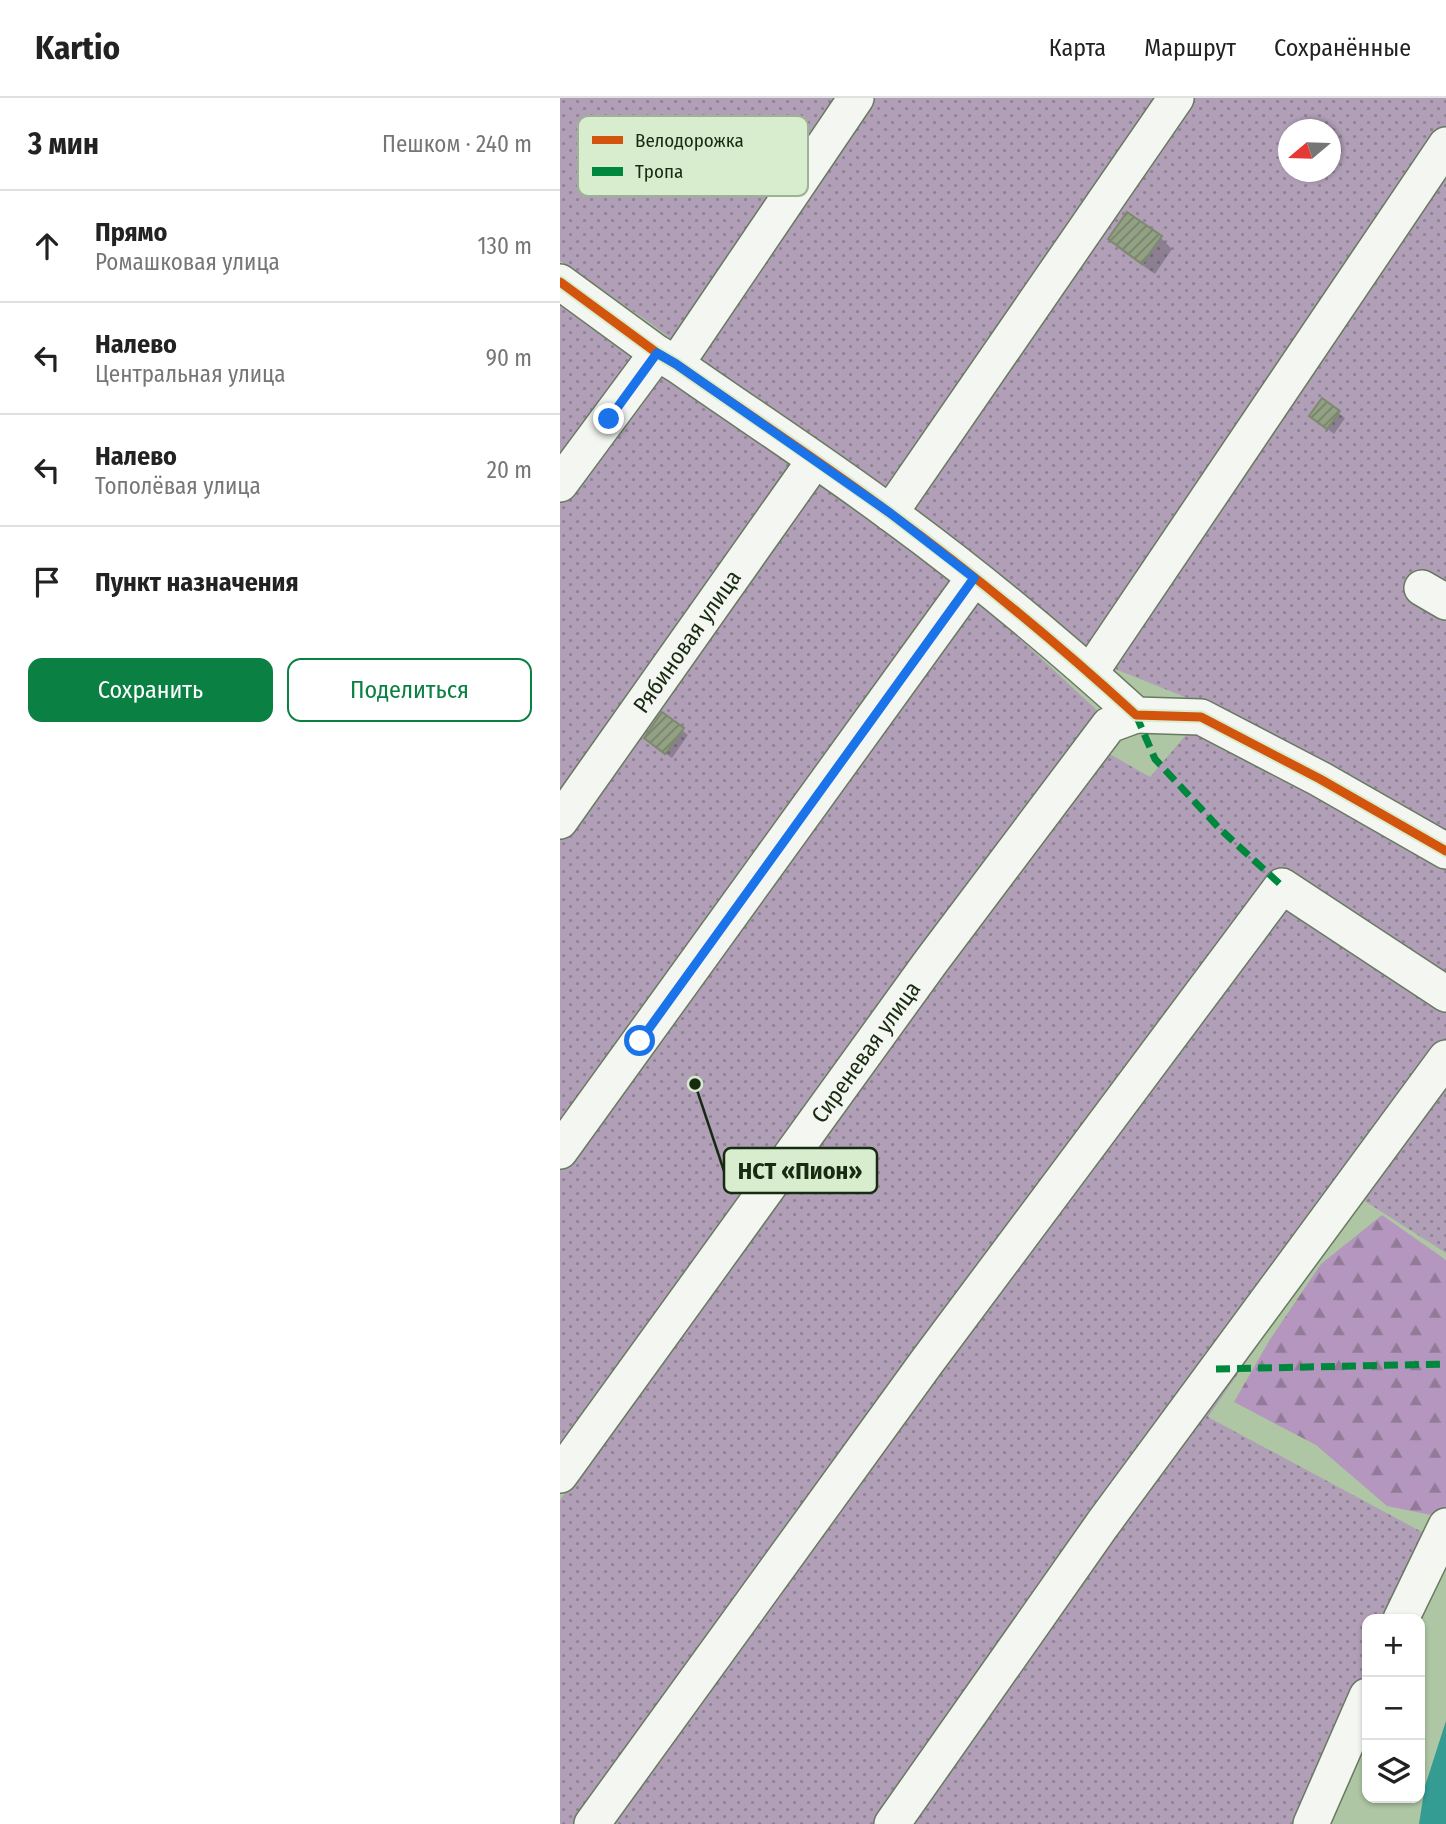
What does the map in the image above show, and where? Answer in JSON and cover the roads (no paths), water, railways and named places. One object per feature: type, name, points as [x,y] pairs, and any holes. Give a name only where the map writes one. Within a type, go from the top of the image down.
[{"type":"street","points":[[808,164],[856,98]]},
{"type":"street","points":[[890,513],[1175,98]]},
{"type":"street","points":[[1090,673],[1446,145]]},
{"type":"street","points":[[560,484],[667,359],[785,196]]},
{"type":"street","points":[[560,282],[890,513],[1090,673],[1136,715],[1201,717],[1320,779],[1446,851]]},
{"type":"street","name":"Рябиновая улица","points":[[560,821],[815,460]]},
{"type":"street","points":[[560,1151],[974,578]]},
{"type":"street","name":"Сиреневая улица","points":[[560,1475],[930,962],[1109,725],[1136,715]]},
{"type":"street","points":[[592,1824],[926,1363],[1282,886],[1446,994]]},
{"type":"street","points":[[892,1824],[1110,1514],[1446,1058]]},
{"type":"street","points":[[1404,1614],[1446,1526]]},
{"type":"street","points":[[1311,1824],[1362,1707]]},
{"type":"water","points":[[1446,1721],[1446,1824],[1419,1824],[1422,1803],[1425,1803],[1425,1786]]},
{"type":"place","name":"НСТ «Пион»","points":[[695,1084]]}]
